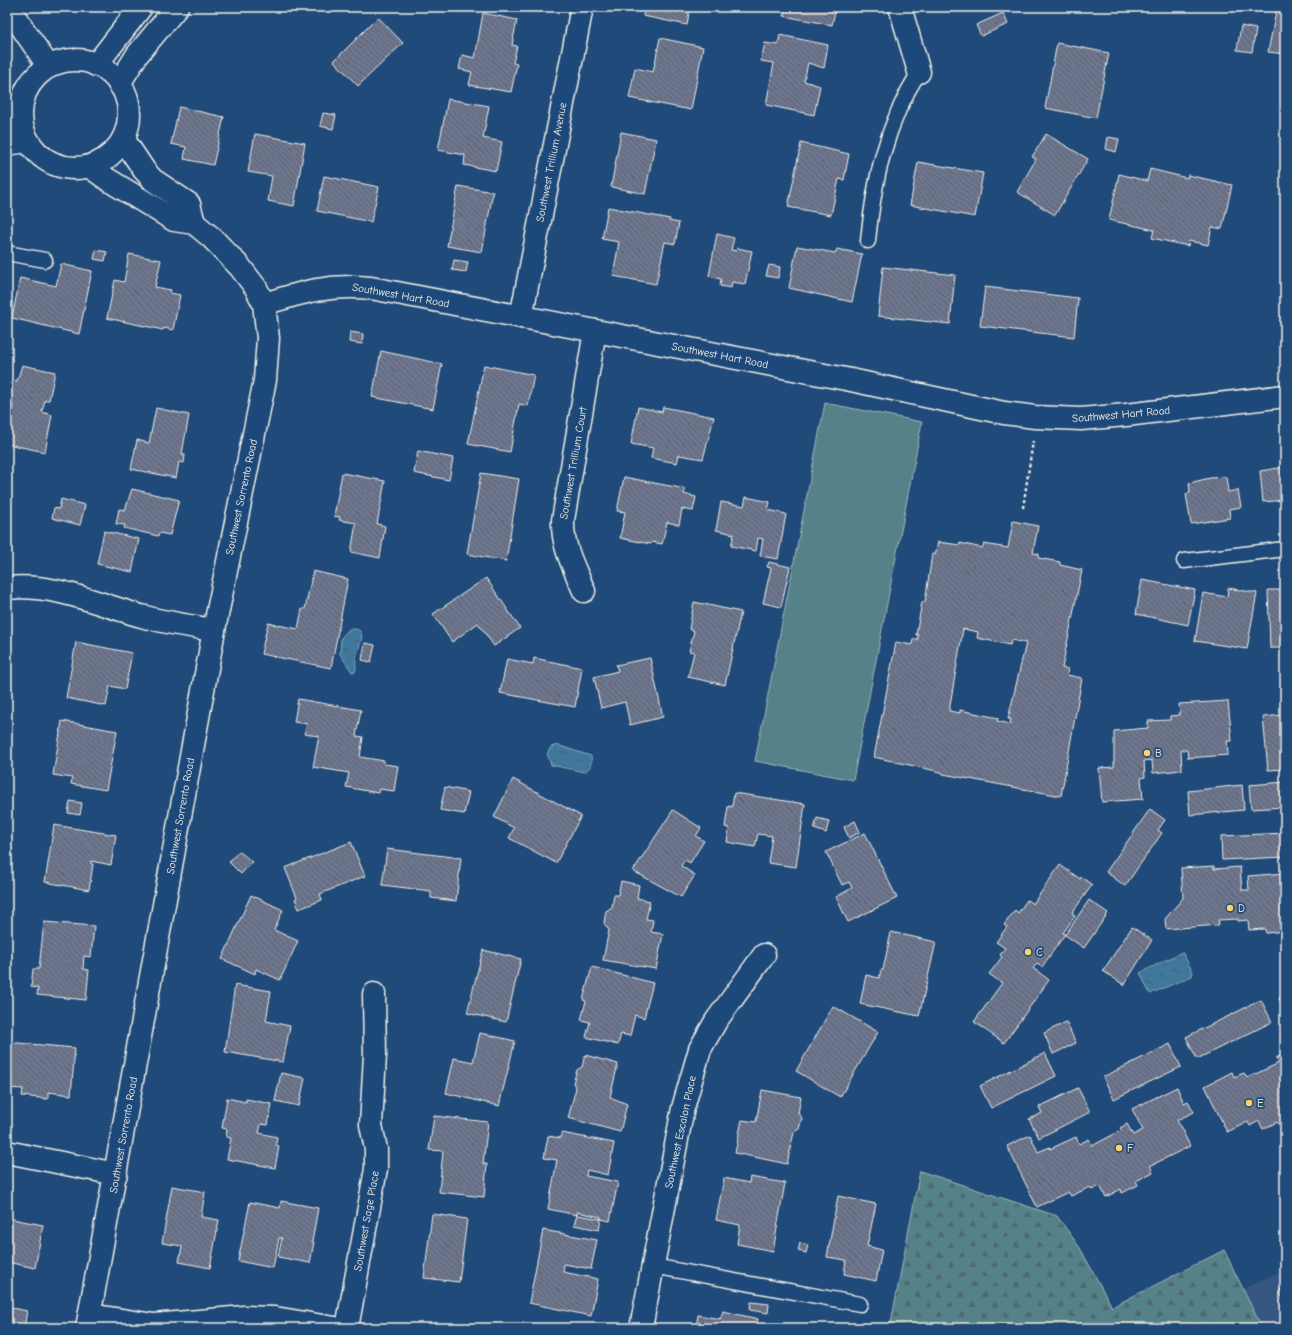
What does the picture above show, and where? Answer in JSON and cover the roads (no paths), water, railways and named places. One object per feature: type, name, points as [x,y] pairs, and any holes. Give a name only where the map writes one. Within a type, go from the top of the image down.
[{"type":"street","points":[[8,7],[49,67]]},
{"type":"street","points":[[96,65],[141,7]]},
{"type":"street","points":[[119,84],[137,55],[177,7]]},
{"type":"street","name":"Southwest Trillium Avenue","points":[[521,317],[582,7]]},
{"type":"street","points":[[900,7],[919,72]]},
{"type":"street","points":[[71,60],[84,61],[96,65],[109,72],[119,84],[126,96],[128,109],[129,118],[124,140],[107,158],[89,166],[72,168],[55,164],[17,142],[22,120],[15,101],[38,74],[60,62],[71,60]]},
{"type":"street","points":[[124,140],[141,166],[153,180],[189,204],[194,223]]},
{"type":"street","points":[[89,166],[107,179],[174,220],[194,223],[212,238],[240,267],[256,288],[264,304]]},
{"type":"street","name":"Southwest Hart Road","points":[[264,304],[299,293],[346,286],[371,288],[851,380],[1004,413],[1035,417],[1081,419],[1285,396]]},
{"type":"street","name":"Southwest Sorrento Road","points":[[89,1321],[214,630],[265,380],[268,338],[264,304]]},
{"type":"street","name":"Southwest Trillium Court","points":[[584,591],[566,550],[563,527],[596,331]]},
{"type":"street","points":[[7,588],[48,590],[72,594],[146,617],[214,630]]},
{"type":"street","name":"Southwest Escalon Place","points":[[641,1328],[683,1108],[700,1049],[716,1021],[764,955]]},
{"type":"street","name":"Southwest Sage Place","points":[[347,1328],[376,1169],[376,1149],[371,1125],[375,1055],[374,994]]},
{"type":"street","points":[[7,1152],[116,1174]]},
{"type":"street","points":[[89,1321],[154,1325],[244,1317],[274,1318],[335,1328]]},
{"type":"lane","points":[[868,241],[871,206],[887,139],[897,110],[919,72]]},
{"type":"lane","points":[[7,254],[45,260]]},
{"type":"lane","points":[[1184,562],[1285,549]]},
{"type":"lane","points":[[653,1266],[860,1304]]},
{"type":"water","points":[[349,629],[356,629],[362,634],[356,659],[355,672],[352,672],[340,654],[341,638]]},
{"type":"water","points":[[557,745],[591,756],[590,767],[584,772],[551,765],[547,754],[551,747]]},
{"type":"water","points":[[1182,952],[1193,972],[1192,976],[1150,994],[1140,973]]},
{"type":"place","name":"B","points":[[1147,753]]},
{"type":"place","name":"D","points":[[1230,908]]},
{"type":"place","name":"C","points":[[1028,952]]},
{"type":"place","name":"E","points":[[1249,1103]]},
{"type":"place","name":"F","points":[[1119,1148]]}]
